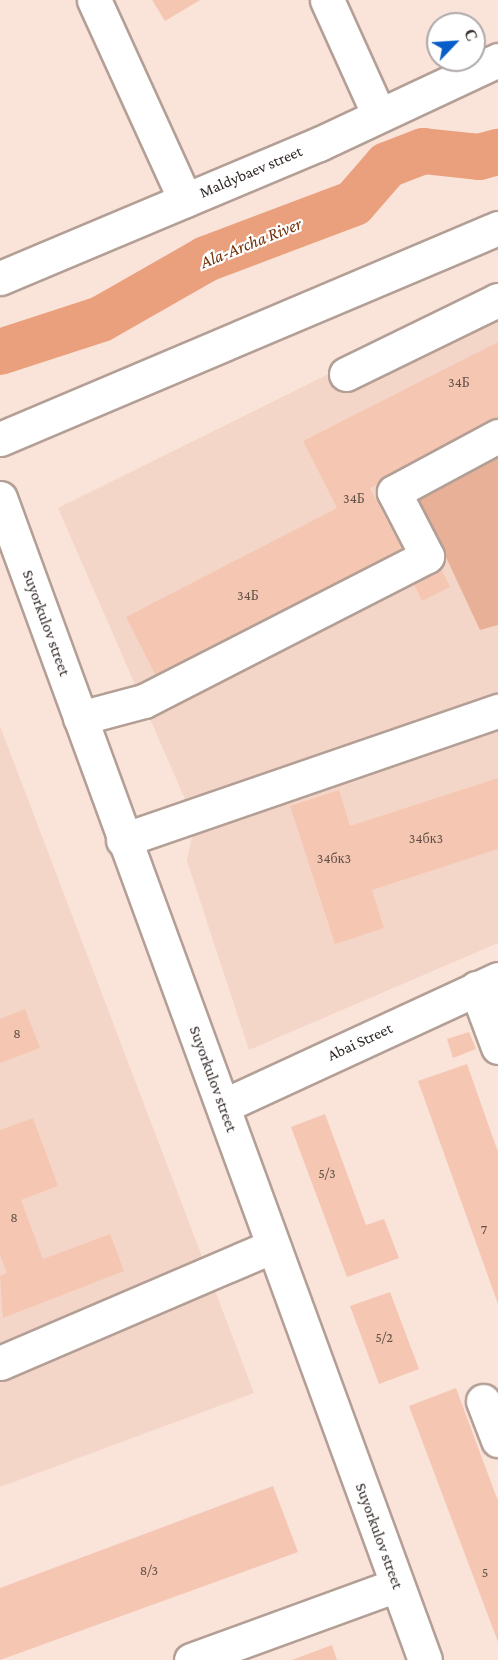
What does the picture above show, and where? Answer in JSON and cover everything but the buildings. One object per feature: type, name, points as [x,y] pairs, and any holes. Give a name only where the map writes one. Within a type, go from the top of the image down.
[{"type":"street","points":[[94,0],[185,200]]},
{"type":"street","points":[[327,0],[379,116]]},
{"type":"street","name":"Maldybaev street","points":[[0,278],[379,116],[498,60]]},
{"type":"street","points":[[0,439],[498,228]]},
{"type":"street","points":[[346,374],[498,300]]},
{"type":"street","points":[[80,718],[144,701],[427,556],[394,492],[498,436]]},
{"type":"street","name":"Suyorkulov street","points":[[0,498],[123,840],[223,1106],[425,1660]]},
{"type":"street","points":[[123,840],[498,711]]},
{"type":"street","points":[[487,984],[498,1047]]},
{"type":"street","name":"Abai Street","points":[[223,1106],[487,984]]},
{"type":"street","points":[[0,1363],[273,1246]]},
{"type":"street","points":[[483,1401],[498,1440]]},
{"type":"street","points":[[191,1660],[397,1584]]},
{"type":"shaded area","points":[[498,290],[498,943],[249,1050],[187,861],[195,822],[58,508]]},
{"type":"shaded area","points":[[498,449],[498,625],[480,630],[416,493]]},
{"type":"shaded area","points":[[0,726],[254,1393],[0,1487]]},
{"type":"waterway","name":"Ala-Archa River","points":[[0,352],[101,319],[206,259],[354,203],[387,165],[423,151],[479,157],[498,152]]}]
